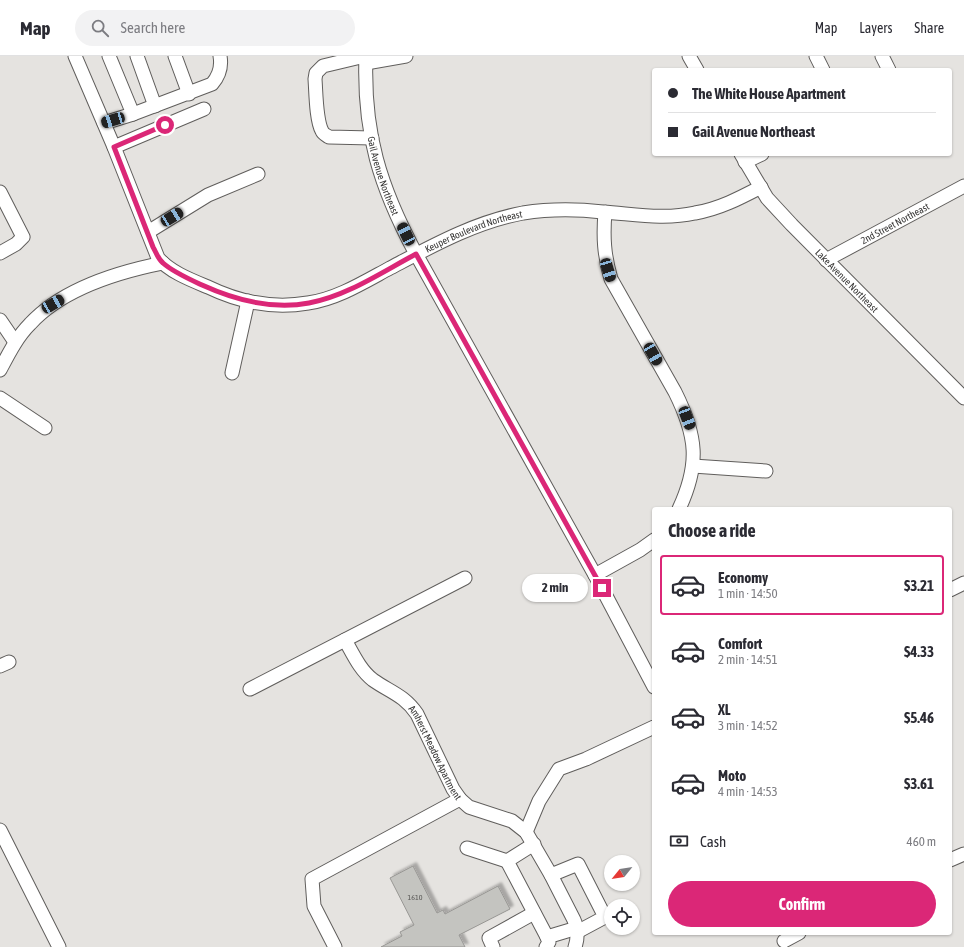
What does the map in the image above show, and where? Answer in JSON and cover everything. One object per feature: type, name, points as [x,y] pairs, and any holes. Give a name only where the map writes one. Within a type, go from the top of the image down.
[{"type":"street","name":"Keuper Boulevard Northeast","points":[[75,56],[114,147],[158,258],[163,263],[188,278],[218,292],[248,301],[280,305],[309,303],[341,293],[451,237],[501,218],[545,211],[572,210],[655,217],[695,213],[711,210],[737,200],[761,187]]},
{"type":"street","points":[[109,56],[133,114]]},
{"type":"street","points":[[137,56],[155,106]]},
{"type":"street","points":[[176,56],[189,94]]},
{"type":"street","points":[[104,123],[133,114],[208,86],[215,81],[220,68],[220,56]]},
{"type":"street","points":[[372,138],[329,137],[326,135],[322,130],[319,121],[314,79],[316,73],[323,66],[366,58],[406,56]]},
{"type":"street","points":[[689,56],[696,68]]},
{"type":"street","points":[[816,56],[822,68]]},
{"type":"street","points":[[882,56],[888,68]]},
{"type":"street","name":"Gail Avenue Northeast","points":[[366,58],[367,118],[384,185],[394,210],[416,254],[595,575],[652,683]]},
{"type":"street","points":[[114,147],[204,109]]},
{"type":"street","name":"Lake Avenue Northeast","points":[[743,158],[772,203],[826,260],[964,398]]},
{"type":"street","points":[[148,232],[208,195],[258,174]]},
{"type":"street","name":"2nd Street Northeast","points":[[826,260],[964,186]]},
{"type":"street","points":[[0,254],[16,244],[23,236],[1,196]]},
{"type":"street","points":[[605,212],[603,243],[611,279],[683,409],[692,436],[694,448],[690,484],[680,507]]},
{"type":"street","points":[[0,370],[16,342],[42,312],[68,295],[112,276],[138,268],[163,263]]},
{"type":"street","points":[[232,373],[248,301]]},
{"type":"street","points":[[0,320],[16,342]]},
{"type":"street","points":[[0,398],[45,428]]},
{"type":"street","points":[[693,466],[766,471]]},
{"type":"street","points":[[595,575],[640,550],[652,541]]},
{"type":"street","points":[[250,689],[465,578]]},
{"type":"street","points":[[952,589],[964,583]]},
{"type":"street","name":"Amherst Meadow Apartment","points":[[335,947],[314,906],[312,878],[460,799],[420,720],[410,704],[366,674],[345,640]]},
{"type":"street","points":[[526,832],[539,801],[559,769],[586,759],[652,728]]},
{"type":"street","points":[[460,799],[469,807],[512,821],[526,832],[551,876],[577,930],[575,947]]},
{"type":"street","points":[[0,830],[59,947]]},
{"type":"street","points":[[507,861],[534,844]]},
{"type":"street","points":[[467,848],[507,861],[534,913],[546,942],[605,917],[578,864],[551,876]]},
{"type":"street","points":[[952,859],[964,854]]},
{"type":"street","points":[[493,947],[489,938],[534,913]]},
{"type":"street","points":[[784,940],[795,935]]},
{"type":"building","points":[[413,866],[437,913],[443,910],[445,914],[498,886],[510,909],[459,935],[465,947],[381,947],[402,936],[400,932],[414,925],[390,878]]},
{"type":"route","points":[[165,125],[114,147],[158,258],[163,263],[188,278],[234,298],[268,305],[295,305],[309,303],[341,293],[416,254],[602,588]]}]
